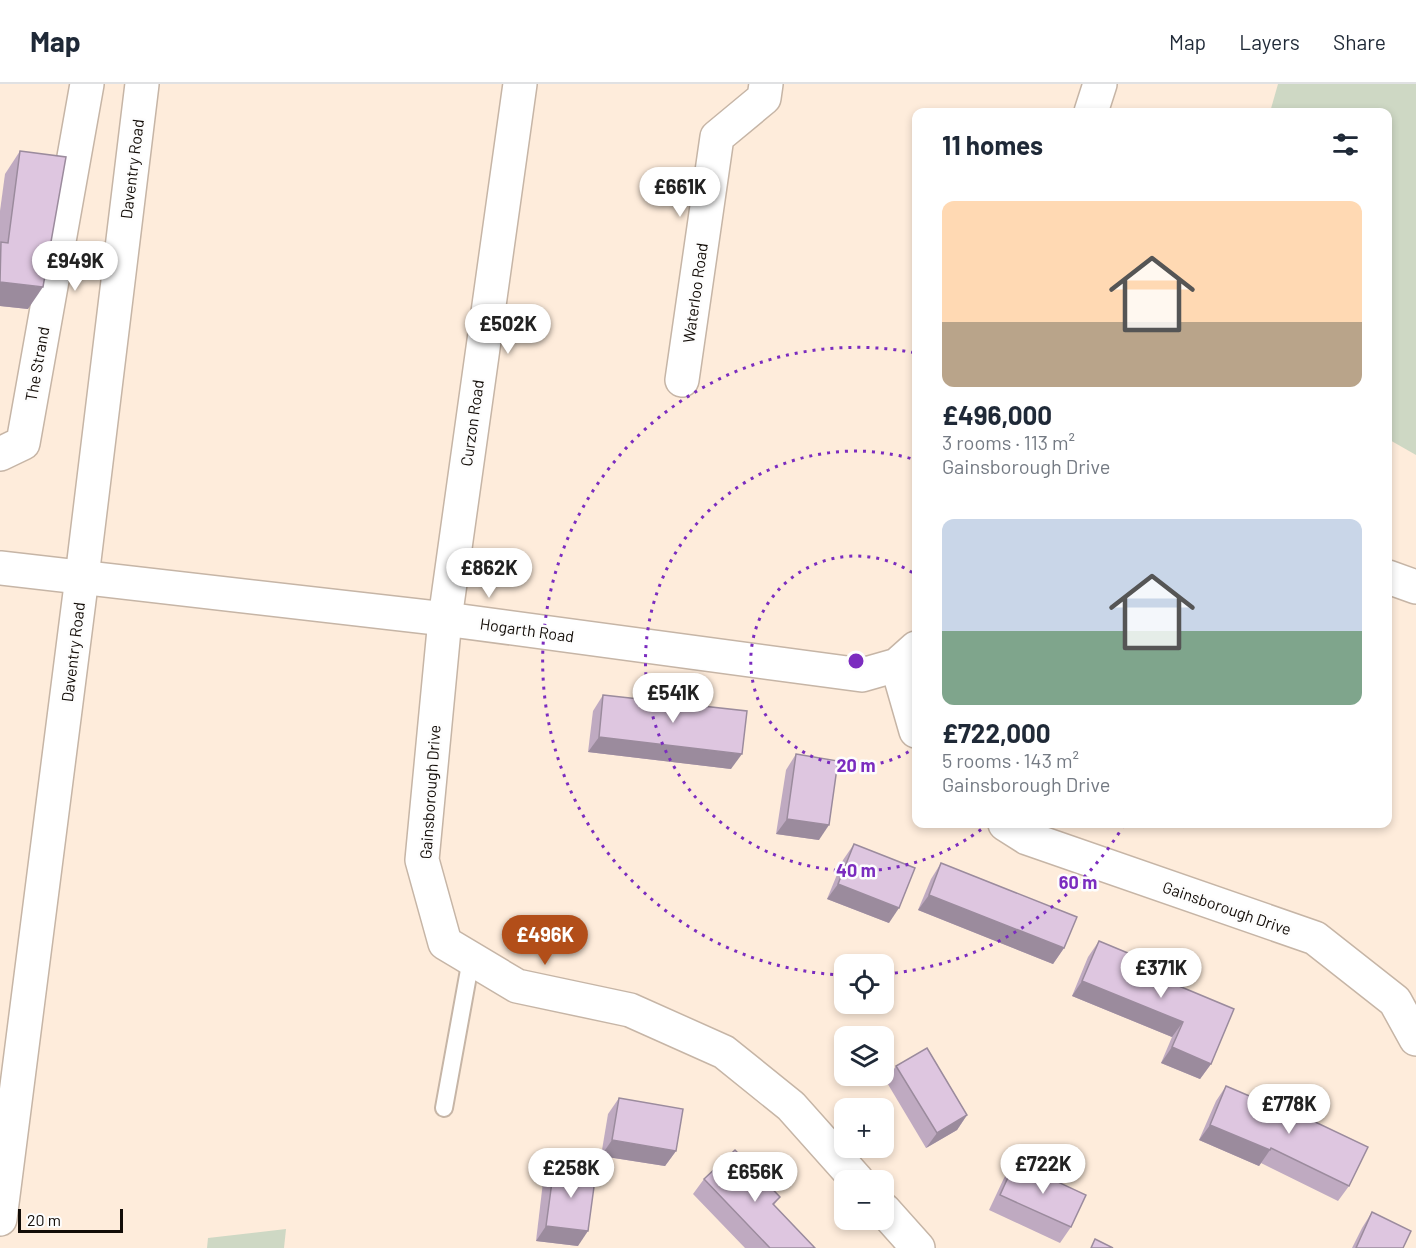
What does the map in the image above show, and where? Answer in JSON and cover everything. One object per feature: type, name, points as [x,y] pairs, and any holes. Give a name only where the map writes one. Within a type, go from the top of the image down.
[{"type":"street","name":"The Strand","points":[[0,454],[23,443],[87,84]]},
{"type":"street","name":"Daventry Road","points":[[0,1219],[142,84]]},
{"type":"street","name":"Curzon Road","points":[[445,619],[520,84]]},
{"type":"street","name":"Waterloo Road","points":[[682,380],[717,137],[764,98],[766,84]]},
{"type":"street","points":[[1092,108],[1100,84]]},
{"type":"street","name":"Hogarth Road","points":[[0,568],[445,619],[862,675],[907,656]]},
{"type":"street","points":[[1392,578],[1416,587]]},
{"type":"street","name":"Gainsborough Drive","points":[[445,619],[422,860],[445,943],[517,986],[630,1010],[724,1052],[791,1106],[849,1170]]},
{"type":"street","points":[[907,656],[912,698]]},
{"type":"street","name":"Gainsborough Drive","points":[[1011,828],[1027,838],[1315,938],[1395,1001],[1416,1039]]},
{"type":"street","points":[[894,1221],[918,1248]]},
{"type":"lane","points":[[444,1108],[471,959]]},
{"type":"green space","points":[[1278,84],[1416,84],[1416,455],[1392,441],[1392,108],[1271,108]]},
{"type":"green space","points":[[286,1229],[284,1248],[207,1248],[208,1238]]},
{"type":"building","points":[[20,151],[66,157],[43,287],[0,282],[1,242],[8,243]]},
{"type":"building","points":[[603,695],[747,711],[742,754],[599,737]]},
{"type":"building","points":[[796,754],[838,761],[829,825],[787,819]]},
{"type":"building","points":[[854,844],[915,868],[899,908],[838,884]]},
{"type":"building","points":[[941,863],[1077,917],[1064,948],[929,895]]},
{"type":"building","points":[[1099,941],[1159,966],[1155,976],[1234,1009],[1211,1064],[1172,1047],[1183,1022],[1082,981]]},
{"type":"building","points":[[927,1048],[967,1115],[937,1133],[896,1066]]},
{"type":"building","points":[[1226,1086],[1308,1121],[1309,1119],[1368,1147],[1349,1186],[1271,1148],[1270,1150],[1210,1125]]},
{"type":"building","points":[[619,1098],[683,1109],[676,1151],[612,1140]]},
{"type":"building","points":[[735,1150],[780,1197],[773,1204],[815,1248],[770,1248],[704,1179]]},
{"type":"building","points":[[1015,1162],[1086,1195],[1071,1227],[1000,1195]]},
{"type":"building","points":[[554,1167],[596,1172],[588,1231],[546,1226]]},
{"type":"building","points":[[1372,1212],[1411,1231],[1403,1248],[1356,1248]]},
{"type":"building","points":[[1095,1239],[1113,1248],[1091,1248]]}]
